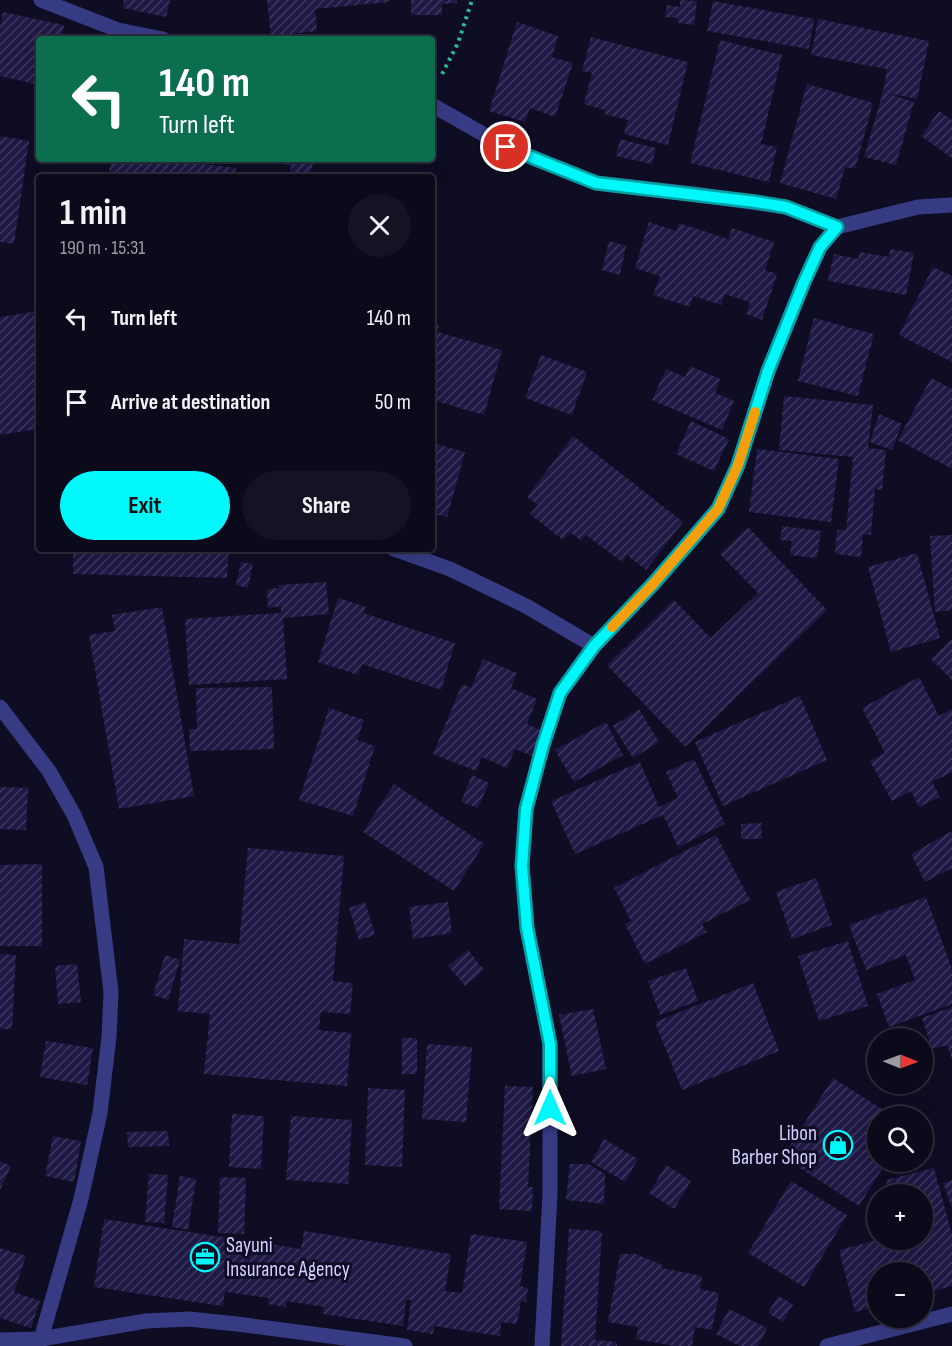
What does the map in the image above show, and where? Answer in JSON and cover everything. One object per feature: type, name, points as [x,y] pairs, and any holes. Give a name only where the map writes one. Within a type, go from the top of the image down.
[{"type":"street","points":[[41,0],[118,30],[148,36]]},
{"type":"street","points":[[435,107],[506,147],[596,183],[786,207],[837,227],[918,207],[952,205]]},
{"type":"street","points":[[542,1346],[550,1194],[550,1044],[527,928],[522,866],[526,809],[560,693],[594,646],[653,584],[718,509],[738,465],[768,371],[804,282],[820,247],[837,227]]},
{"type":"street","points":[[402,552],[450,569],[526,606],[594,646]]},
{"type":"street","points":[[0,707],[48,771],[74,815],[96,867],[111,992],[109,1037],[100,1113],[81,1199],[41,1339]]},
{"type":"street","points":[[826,1346],[952,1314]]},
{"type":"street","points":[[0,1340],[41,1339],[146,1321],[189,1319],[405,1346]]},
{"type":"path","points":[[437,81],[458,43],[472,0]]},
{"type":"building","points":[[124,0],[170,0],[166,17],[123,8]]},
{"type":"building","points":[[267,0],[390,0],[390,2],[315,9],[317,31],[271,36]]},
{"type":"building","points":[[411,0],[457,0],[457,3],[442,4],[442,15],[411,15]]},
{"type":"building","points":[[680,0],[697,1],[694,25],[678,23],[678,18],[665,17],[667,5],[680,7]]},
{"type":"building","points":[[713,1],[814,19],[809,49],[707,31]]},
{"type":"building","points":[[3,12],[64,25],[62,36],[36,36],[36,84],[0,76],[0,28]]},
{"type":"building","points":[[818,19],[929,41],[917,99],[887,93],[914,102],[896,165],[864,157],[883,92],[887,69],[811,55]]},
{"type":"building","points":[[517,22],[558,36],[552,57],[573,63],[555,117],[530,108],[525,122],[489,111]]},
{"type":"building","points":[[591,37],[688,62],[668,145],[624,134],[628,120],[604,114],[605,110],[584,104],[592,73],[582,71]]},
{"type":"building","points":[[720,40],[782,55],[761,144],[777,147],[769,182],[690,163]]},
{"type":"building","points":[[807,84],[873,103],[855,169],[845,167],[836,199],[780,183]]},
{"type":"building","points":[[939,111],[952,120],[952,158],[921,136]]},
{"type":"building","points":[[0,136],[29,141],[14,244],[0,242]]},
{"type":"building","points":[[620,139],[656,148],[652,164],[616,156]]},
{"type":"building","points":[[110,162],[187,162],[236,168],[235,174],[108,174]]},
{"type":"building","points":[[276,162],[313,162],[311,174],[290,174],[291,166]]},
{"type":"building","points":[[649,222],[676,231],[679,223],[728,239],[732,228],[774,242],[765,270],[777,274],[762,320],[746,314],[750,302],[725,294],[721,305],[693,296],[690,307],[653,295],[660,276],[635,268]]},
{"type":"building","points":[[609,241],[626,246],[620,275],[602,270]]},
{"type":"building","points":[[890,249],[914,253],[906,295],[828,281],[834,254],[858,259],[860,252],[889,257]]},
{"type":"building","points":[[933,267],[952,276],[952,362],[899,335]]},
{"type":"building","points":[[36,311],[36,429],[0,435],[0,317]]},
{"type":"building","points":[[814,318],[874,334],[858,396],[798,381]]},
{"type":"building","points":[[435,324],[439,325],[437,332],[502,350],[484,415],[435,401]]},
{"type":"building","points":[[541,355],[587,372],[572,415],[525,398]]},
{"type":"building","points":[[690,366],[720,379],[715,393],[734,401],[722,430],[652,400],[666,369],[685,377]]},
{"type":"building","points":[[931,378],[952,389],[952,469],[898,440]]},
{"type":"building","points":[[784,396],[873,405],[868,448],[886,450],[882,490],[875,489],[871,535],[863,534],[861,557],[835,554],[837,530],[846,530],[853,457],[779,450]]},
{"type":"building","points":[[879,414],[902,424],[892,450],[870,442]]},
{"type":"building","points":[[691,421],[729,439],[714,471],[676,454]]},
{"type":"building","points":[[573,436],[683,522],[646,570],[627,555],[622,562],[586,535],[581,541],[570,532],[563,540],[530,514],[538,505],[527,497]]},
{"type":"building","points":[[435,444],[465,452],[447,517],[435,514]]},
{"type":"building","points":[[757,449],[839,459],[831,522],[749,512]]},
{"type":"building","points":[[782,526],[821,531],[817,558],[790,555],[792,541],[780,540]]},
{"type":"building","points":[[748,527],[827,610],[685,747],[607,665],[674,600],[711,638],[758,593],[720,554]]},
{"type":"building","points":[[952,535],[952,610],[935,612],[930,536]]},
{"type":"building","points":[[73,552],[229,552],[227,578],[73,574]]},
{"type":"building","points":[[917,553],[940,638],[891,652],[868,567]]},
{"type":"building","points":[[241,562],[253,564],[248,588],[236,585]]},
{"type":"building","points":[[326,582],[329,614],[283,618],[287,679],[189,685],[185,619],[281,613],[281,606],[268,608],[267,589],[279,588],[279,585]]},
{"type":"building","points":[[338,598],[366,607],[363,613],[455,643],[441,690],[362,664],[358,675],[318,662]]},
{"type":"building","points":[[162,607],[194,796],[119,809],[89,635],[115,631],[112,615]]},
{"type":"building","points":[[952,639],[952,680],[931,659]]},
{"type":"building","points":[[483,659],[517,673],[511,688],[537,699],[527,724],[542,731],[532,756],[515,749],[507,768],[482,757],[476,771],[433,754],[462,684],[471,688]]},
{"type":"building","points":[[919,677],[939,716],[952,709],[952,772],[932,782],[940,797],[919,807],[911,791],[892,801],[870,761],[885,753],[862,708]]},
{"type":"building","points":[[272,687],[274,749],[190,751],[189,729],[197,729],[196,688]]},
{"type":"building","points":[[800,696],[827,760],[723,806],[695,742]]},
{"type":"building","points":[[329,708],[364,720],[357,740],[375,746],[353,816],[299,800]]},
{"type":"building","points":[[639,709],[659,742],[633,758],[613,726]]},
{"type":"building","points":[[606,722],[623,755],[574,782],[555,750]]},
{"type":"building","points":[[694,759],[725,824],[678,847],[663,815],[575,854],[551,801],[640,762],[659,807],[678,798],[666,772]]},
{"type":"building","points":[[472,775],[489,783],[478,808],[461,802]]},
{"type":"building","points":[[394,784],[484,844],[454,891],[363,832]]},
{"type":"building","points":[[0,787],[28,788],[26,830],[0,829]]},
{"type":"building","points":[[761,823],[762,839],[741,839],[741,824]]},
{"type":"building","points":[[952,831],[952,868],[925,882],[911,854]]},
{"type":"building","points":[[716,835],[750,900],[702,924],[707,932],[645,964],[625,924],[631,921],[614,888]]},
{"type":"building","points":[[248,848],[344,856],[333,981],[353,983],[350,1014],[321,1012],[319,1030],[351,1033],[347,1086],[204,1074],[210,1014],[178,1011],[184,939],[239,944]]},
{"type":"building","points":[[42,864],[42,946],[0,946],[0,865]]},
{"type":"building","points":[[816,878],[832,925],[792,939],[776,892]]},
{"type":"building","points":[[926,897],[952,969],[952,1004],[889,1027],[877,994],[915,980],[906,955],[866,970],[849,925]]},
{"type":"building","points":[[365,902],[375,935],[359,940],[349,908]]},
{"type":"building","points":[[448,902],[452,933],[413,939],[409,907]]},
{"type":"building","points":[[848,941],[868,1006],[819,1021],[798,956]]},
{"type":"building","points":[[468,950],[484,970],[465,986],[448,966]]},
{"type":"building","points":[[0,954],[16,955],[12,1029],[0,1029]]},
{"type":"building","points":[[165,955],[180,960],[168,1000],[153,995]]},
{"type":"building","points":[[77,964],[81,1002],[58,1004],[55,966]]},
{"type":"building","points":[[686,968],[698,1001],[660,1015],[648,981]]},
{"type":"building","points":[[753,983],[779,1051],[682,1090],[655,1022]]},
{"type":"building","points":[[952,1007],[952,1060],[947,1045],[933,1049],[933,1028],[925,1028],[922,1018]]},
{"type":"building","points":[[593,1009],[606,1069],[572,1076],[559,1015]]},
{"type":"building","points":[[402,1038],[417,1038],[417,1074],[402,1074]]},
{"type":"building","points":[[46,1041],[93,1048],[87,1085],[40,1077]]},
{"type":"building","points":[[427,1044],[472,1047],[466,1122],[422,1119]]},
{"type":"building","points":[[833,1078],[877,1106],[867,1106],[867,1172],[880,1172],[873,1184],[867,1184],[867,1193],[859,1206],[783,1157]]},
{"type":"building","points":[[505,1086],[533,1087],[528,1187],[533,1187],[532,1211],[499,1209]]},
{"type":"building","points":[[368,1088],[405,1090],[402,1167],[365,1165]]},
{"type":"building","points":[[232,1114],[264,1116],[261,1169],[229,1167]]},
{"type":"building","points":[[291,1116],[352,1120],[348,1184],[286,1180]]},
{"type":"building","points":[[168,1131],[169,1146],[128,1147],[127,1132]]},
{"type":"building","points":[[53,1136],[81,1141],[74,1182],[45,1176]]},
{"type":"building","points":[[604,1139],[638,1159],[625,1182],[591,1162]]},
{"type":"building","points":[[0,1161],[11,1166],[0,1190]]},
{"type":"building","points":[[570,1164],[588,1164],[605,1174],[604,1204],[566,1200]]},
{"type":"building","points":[[666,1165],[691,1181],[674,1209],[649,1193]]},
{"type":"building","points":[[933,1168],[952,1235],[952,1286],[933,1291],[933,1262],[867,1262],[867,1309],[855,1312],[839,1250],[867,1243],[867,1250],[933,1250],[933,1184],[887,1184],[886,1180],[918,1172],[933,1172]]},
{"type":"building","points":[[149,1174],[168,1175],[164,1223],[145,1222]]},
{"type":"building","points":[[180,1176],[196,1179],[188,1230],[172,1227]]},
{"type":"building","points":[[220,1177],[246,1178],[244,1234],[218,1233]]},
{"type":"building","points":[[952,1180],[952,1208],[943,1183]]},
{"type":"building","points":[[791,1181],[847,1215],[804,1287],[748,1253]]},
{"type":"building","points":[[104,1219],[301,1249],[304,1231],[451,1254],[445,1291],[462,1293],[471,1234],[527,1242],[520,1286],[528,1288],[526,1302],[521,1301],[517,1324],[501,1322],[500,1336],[434,1326],[433,1334],[407,1330],[411,1300],[406,1300],[403,1326],[323,1314],[324,1307],[287,1301],[286,1307],[268,1304],[269,1298],[225,1292],[223,1306],[94,1287]]},
{"type":"building","points":[[569,1229],[602,1231],[595,1340],[617,1342],[617,1346],[561,1346]]},
{"type":"building","points":[[0,1248],[26,1256],[14,1292],[40,1301],[31,1328],[0,1318]]},
{"type":"building","points":[[620,1254],[636,1254],[662,1265],[662,1268],[702,1276],[700,1289],[719,1293],[712,1330],[695,1327],[692,1346],[675,1346],[636,1339],[638,1327],[608,1322]]},
{"type":"building","points":[[778,1296],[793,1304],[783,1322],[768,1313]]},
{"type":"building","points":[[729,1309],[767,1328],[758,1346],[740,1346],[716,1334]]},
{"type":"slow traffic","points":[[612,627],[718,509],[738,465],[755,412]]},
{"type":"place","name":"Libon Barber Shop","points":[[838,1145]]},
{"type":"place","name":"Sayuni Insurance Agency","points":[[205,1257]]},
{"type":"route","points":[[506,147],[596,183],[786,207],[837,227],[820,247],[804,282],[768,371],[738,465],[718,509],[653,584],[594,646],[560,693],[543,745],[526,809],[522,866],[527,928],[550,1044],[550,1108]]}]
